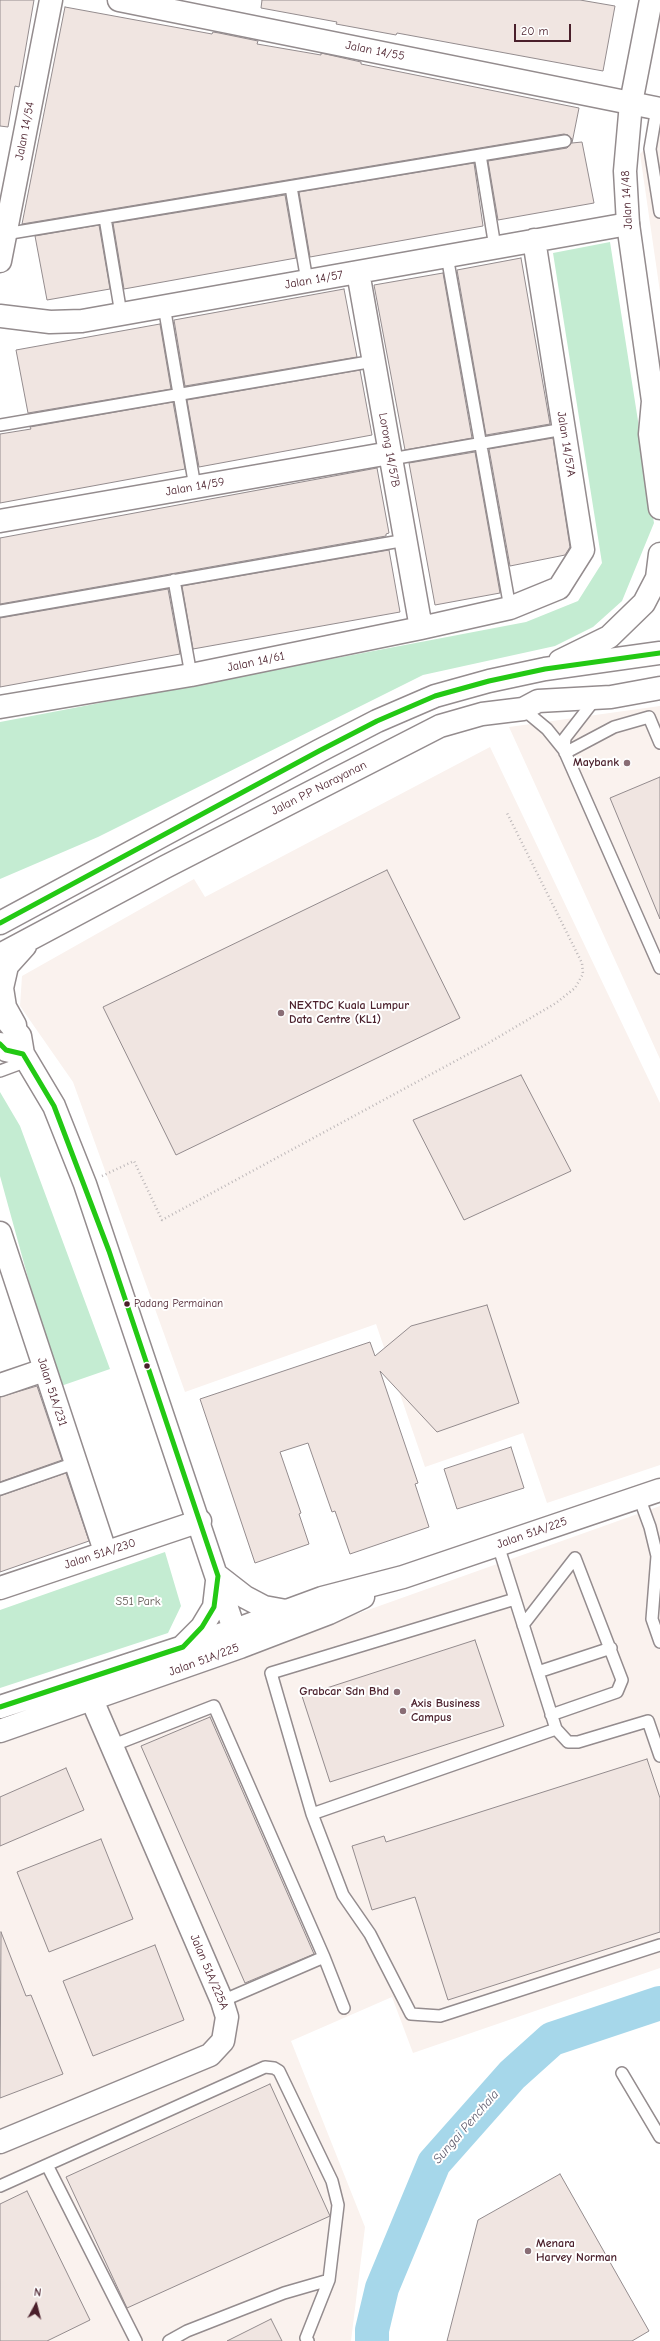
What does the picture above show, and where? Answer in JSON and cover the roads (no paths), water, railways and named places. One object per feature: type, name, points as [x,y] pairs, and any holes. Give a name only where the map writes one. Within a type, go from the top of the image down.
[{"type":"street","name":"Jalan 14/54","points":[[0,261],[51,0]]},
{"type":"street","name":"Jalan 14/55","points":[[119,0],[658,108]]},
{"type":"street","name":"Jalan 14/48","points":[[651,0],[631,103],[625,172],[628,224],[657,410],[650,434],[660,508]]},
{"type":"street","name":"Jalan 14/57","points":[[0,316],[50,322],[82,321],[628,224]]},
{"type":"street","name":"Jalan 14/57A","points":[[510,608],[559,588],[583,550],[534,240]]},
{"type":"street","name":"Lorong 14/57B","points":[[358,272],[421,628]]},
{"type":"street","name":"Jalan 14/59","points":[[0,521],[195,487],[390,456]]},
{"type":"street","points":[[545,669],[609,637],[628,620],[644,603],[657,578],[660,554]]},
{"type":"street","name":"Jalan 14/61","points":[[0,707],[191,676],[510,608]]},
{"type":"street","points":[[0,923],[25,908],[377,722],[435,696],[489,681],[545,669],[660,653]]},
{"type":"street","points":[[531,705],[576,688],[660,676]]},
{"type":"street","name":"Jalan P.P Narayanan","points":[[0,955],[165,867],[440,726],[482,714],[531,705],[596,698],[660,688]]},
{"type":"street","points":[[0,910],[25,908]]},
{"type":"street","points":[[24,1051],[5,1007],[2,988],[7,966],[30,940]]},
{"type":"street","points":[[0,1012],[24,1051],[54,1106],[85,1184],[200,1521],[237,1639]]},
{"type":"street","points":[[0,1044],[6,1050],[24,1051]]},
{"type":"street","name":"Jalan 51A/231","points":[[0,1233],[105,1551]]},
{"type":"street","points":[[0,1385],[44,1370]]},
{"type":"street","name":"Jalan 51A/225","points":[[0,1731],[92,1700],[237,1639],[286,1611],[322,1598],[403,1577],[660,1490]]},
{"type":"street","name":"Jalan 51A/230","points":[[0,1588],[105,1551],[200,1521]]},
{"type":"street","points":[[218,1576],[245,1598],[264,1607],[286,1611]]},
{"type":"street","points":[[183,1647],[202,1627],[214,1607],[218,1576]]},
{"type":"street","name":"Jalan 51A/225","points":[[0,1707],[183,1647],[237,1639],[329,1614],[403,1577]]},
{"type":"street","name":"Jalan 51A/225A","points":[[0,2142],[210,2055],[223,2041],[227,2017],[222,2001],[92,1700]]},
{"type":"lane","points":[[658,108],[650,149],[660,212]]},
{"type":"lane","points":[[5,234],[566,141]]},
{"type":"lane","points":[[480,155],[495,247]]},
{"type":"lane","points":[[291,187],[307,281]]},
{"type":"lane","points":[[105,218],[121,314]]},
{"type":"lane","points":[[447,256],[510,608]]},
{"type":"lane","points":[[164,306],[195,487]]},
{"type":"lane","points":[[0,425],[374,361]]},
{"type":"lane","points":[[390,456],[480,443],[564,428]]},
{"type":"lane","points":[[0,611],[406,540]]},
{"type":"lane","points":[[174,580],[191,676]]},
{"type":"lane","points":[[565,752],[565,738],[596,698]]},
{"type":"lane","points":[[531,705],[565,752],[660,968]]},
{"type":"lane","points":[[565,752],[614,727],[649,717],[660,742]]},
{"type":"lane","points":[[0,1071],[24,1051]]},
{"type":"lane","points":[[0,1489],[75,1463]]},
{"type":"lane","points":[[639,1497],[659,1556],[652,1619],[660,1642]]},
{"type":"lane","points":[[498,1545],[556,1729],[568,1742],[578,1742],[648,1722],[660,1756]]},
{"type":"lane","points":[[523,1625],[575,1558],[612,1648],[622,1680],[617,1692],[551,1715]]},
{"type":"lane","points":[[515,1600],[271,1673],[312,1814],[343,1895],[370,1934],[411,2014],[440,2016],[660,1945]]},
{"type":"lane","points":[[538,1672],[612,1648]]},
{"type":"lane","points":[[111,1746],[214,1706],[324,1957],[344,2008]]},
{"type":"lane","points":[[312,1814],[556,1729]]},
{"type":"lane","points":[[222,2001],[324,1957]]},
{"type":"lane","points":[[0,2186],[265,2067],[274,2068],[279,2071],[332,2181],[338,2205],[329,2280],[306,2338],[308,2341]]},
{"type":"lane","points":[[622,2073],[660,2137]]},
{"type":"lane","points":[[47,2165],[136,2341]]},
{"type":"lane","points":[[169,2341],[187,2331],[284,2293],[329,2280]]},
{"type":"waterway","name":"Sungai Penchala","points":[[372,2341],[372,2330],[382,2288],[434,2163],[512,2075],[552,2039],[660,2003]]},
{"type":"place","name":"Maybank","points":[[627,763]]},
{"type":"place","name":"NEXTDC Kuala Lumpur Data Centre (KL1)","points":[[281,1013]]},
{"type":"place","name":"Padang Permainan","points":[[127,1304]]},
{"type":"place","name":"Grabcar Sdn Bhd","points":[[397,1692]]},
{"type":"place","name":"Axis Business Campus","points":[[403,1711]]},
{"type":"place","name":"Menara Harvey Norman","points":[[528,2251]]},
{"type":"park label","name":"S51 Park","points":[[138,1602]]}]
